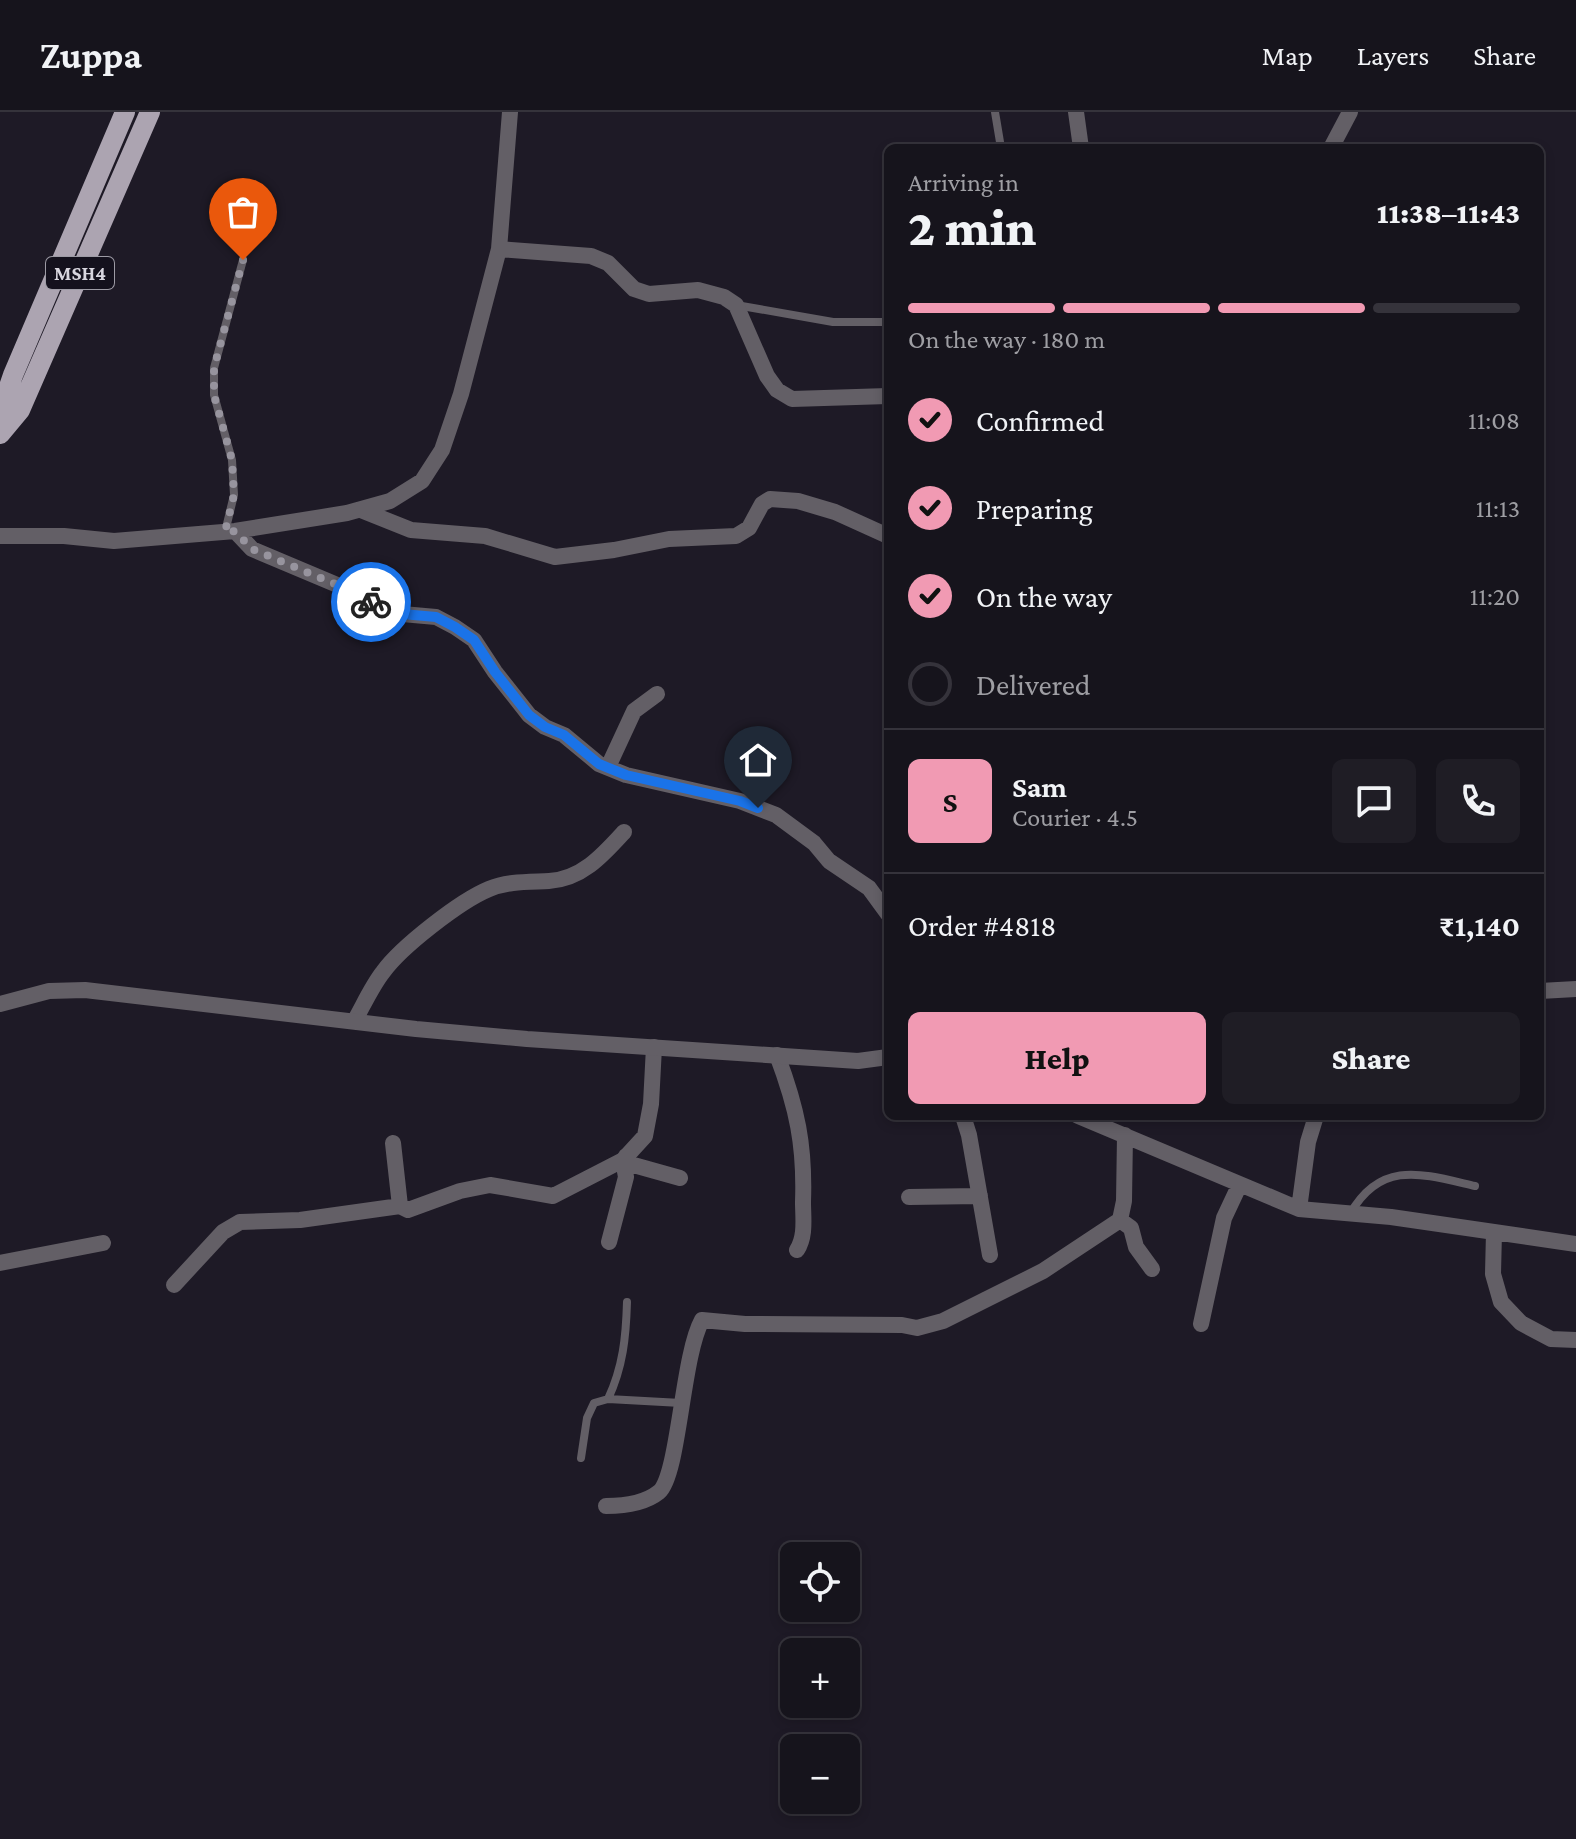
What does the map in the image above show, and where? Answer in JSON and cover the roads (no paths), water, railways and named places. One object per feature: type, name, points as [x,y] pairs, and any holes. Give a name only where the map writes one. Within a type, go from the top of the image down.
[{"type":"main road","name":"MSH4","points":[[1,431],[3,404],[13,375],[125,112]]},
{"type":"main road","name":"MSH4","points":[[1,431],[20,410],[150,112]]},
{"type":"street","points":[[0,536],[64,536],[114,541],[230,532],[361,510],[390,501],[422,481],[442,450],[461,394],[499,249],[510,112]]},
{"type":"street","points":[[1076,112],[1080,144]]},
{"type":"street","points":[[1333,144],[1350,112]]},
{"type":"street","points":[[499,249],[591,256],[608,263],[634,289],[662,294],[698,290],[711,292],[736,305],[767,376],[777,390],[792,399],[884,396]]},
{"type":"street","points":[[361,510],[411,530],[485,536],[555,557],[669,539],[736,536],[749,528],[762,504],[770,499],[798,501],[835,512],[884,534]]},
{"type":"street","points":[[230,532],[252,549],[354,592],[391,613],[436,617],[455,627],[474,640],[529,715],[545,727],[564,735],[599,764],[626,775],[740,801],[776,815],[814,843],[829,861],[869,888],[884,909]]},
{"type":"street","points":[[608,767],[634,711],[657,694]]},
{"type":"street","points":[[355,1020],[383,971],[423,934],[473,897],[491,888],[523,881],[552,881],[584,870],[598,861],[624,832]]},
{"type":"street","points":[[1544,991],[1576,989]]},
{"type":"street","points":[[0,1004],[49,991],[85,990],[527,1039],[858,1061],[884,1058]]},
{"type":"street","points":[[174,1285],[223,1232],[240,1222],[300,1220],[400,1206],[408,1210],[460,1191],[490,1185],[553,1196],[625,1158],[645,1136],[651,1104],[654,1047]]},
{"type":"street","points":[[777,1055],[798,1119],[803,1147],[806,1182],[801,1243],[797,1250]]},
{"type":"street","points":[[964,1120],[990,1255]]},
{"type":"street","points":[[1088,1120],[1299,1209],[1391,1217],[1576,1244]]},
{"type":"street","points":[[1299,1209],[1308,1142],[1315,1120]]},
{"type":"street","points":[[606,1506],[634,1504],[663,1488],[673,1458],[689,1353],[702,1320],[745,1324],[902,1325],[917,1328],[943,1321],[1043,1271],[1120,1220],[1124,1201],[1125,1135]]},
{"type":"street","points":[[393,1143],[400,1206]]},
{"type":"street","points":[[625,1158],[630,1164],[680,1178]]},
{"type":"street","points":[[609,1242],[626,1177],[625,1158]]},
{"type":"street","points":[[1201,1324],[1224,1218],[1239,1186]]},
{"type":"street","points":[[909,1197],[980,1196]]},
{"type":"street","points":[[1120,1220],[1131,1228],[1136,1247],[1152,1269]]},
{"type":"street","points":[[1494,1232],[1493,1274],[1501,1302],[1521,1323],[1551,1339],[1576,1340]]},
{"type":"street","points":[[0,1263],[103,1243]]},
{"type":"lane","points":[[995,112],[1000,144]]},
{"type":"lane","points":[[230,532],[234,495],[232,460],[214,395],[214,368],[243,260]]},
{"type":"lane","points":[[736,305],[833,322],[884,322]]},
{"type":"lane","points":[[1349,1214],[1370,1185],[1394,1177],[1426,1175],[1475,1186]]},
{"type":"lane","points":[[608,1399],[616,1383],[626,1343],[627,1302]]},
{"type":"lane","points":[[581,1458],[587,1418],[594,1403],[608,1399],[681,1403]]}]
